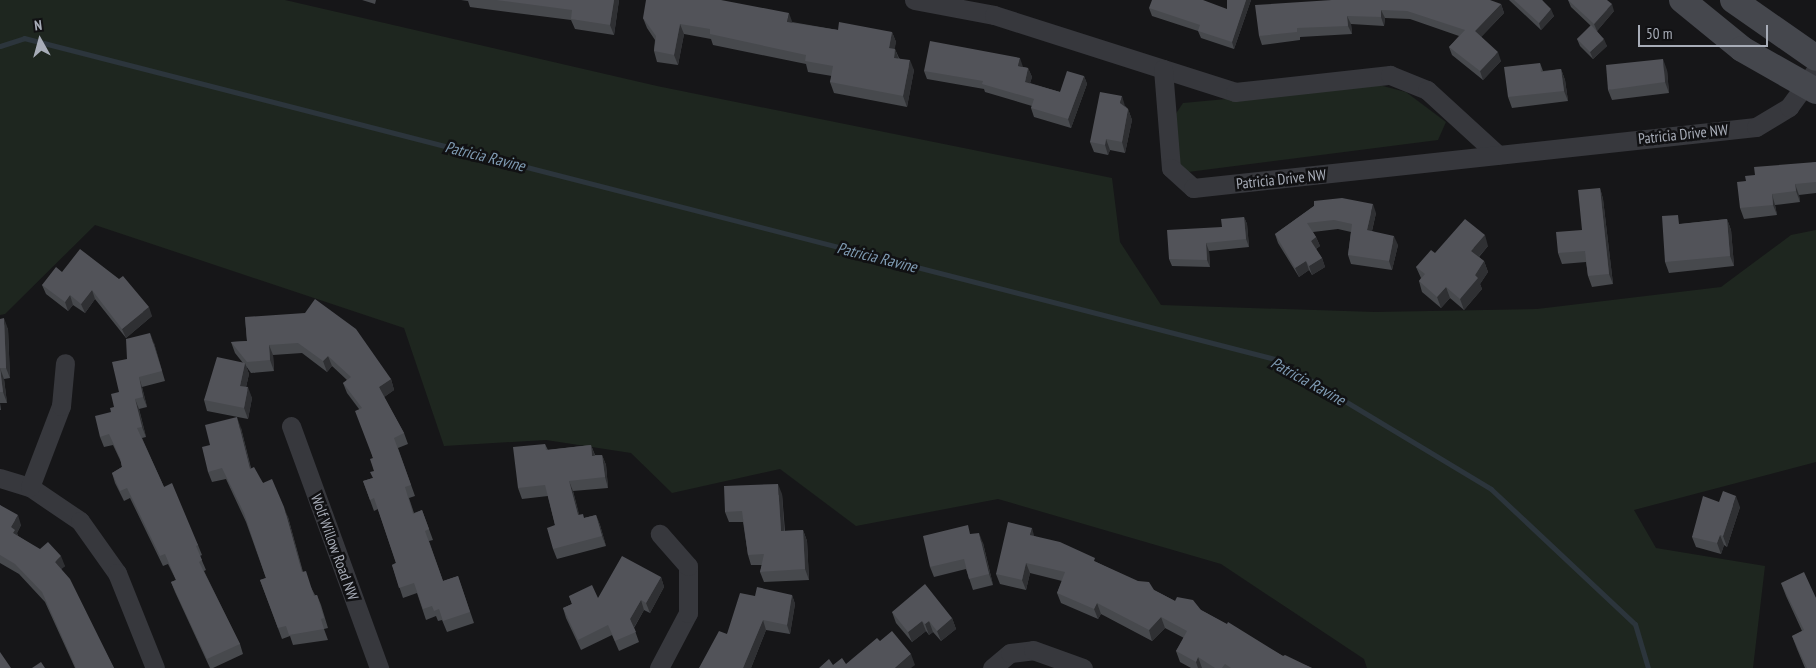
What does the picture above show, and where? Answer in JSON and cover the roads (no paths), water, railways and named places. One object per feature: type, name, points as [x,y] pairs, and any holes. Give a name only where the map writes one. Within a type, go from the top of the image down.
[{"type":"street","points":[[914,0],[994,15],[1235,92],[1390,75],[1427,90],[1498,155]]},
{"type":"street","points":[[1733,0],[1816,58]]},
{"type":"street","points":[[1687,2],[1742,49],[1812,82]]},
{"type":"street","name":"Patricia Drive NW","points":[[1163,70],[1171,168],[1193,188],[1756,127],[1789,107],[1812,82]]},
{"type":"street","points":[[30,487],[61,406],[65,364]]},
{"type":"street","name":"Wolf Willow Road NW","points":[[291,426],[379,668]]},
{"type":"street","points":[[0,478],[30,487],[80,521],[117,573],[155,668]]},
{"type":"street","points":[[659,668],[688,613],[688,566],[660,534]]},
{"type":"street","points":[[992,668],[1010,654],[1033,650],[1083,668]]},
{"type":"waterway","name":"Patricia Ravine","points":[[0,46],[24,38],[1275,359],[1491,489],[1635,624],[1648,668]]}]
